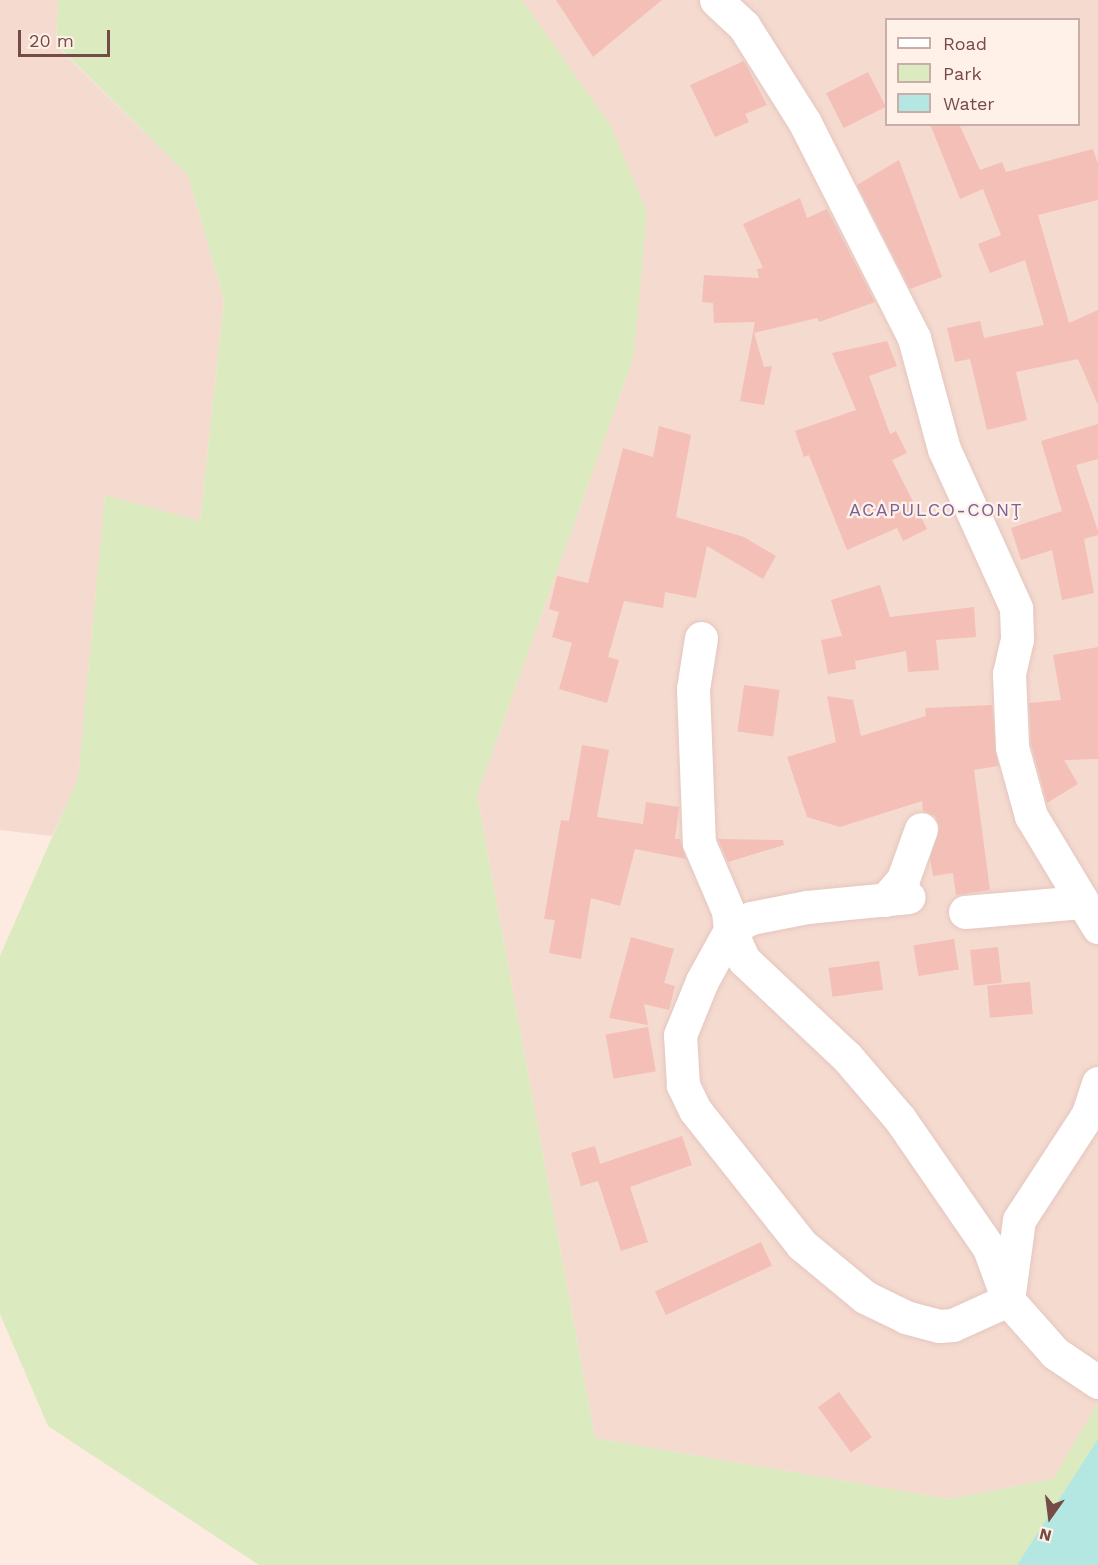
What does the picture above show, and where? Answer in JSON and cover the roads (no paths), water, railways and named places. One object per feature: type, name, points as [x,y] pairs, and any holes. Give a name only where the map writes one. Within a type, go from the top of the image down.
[{"type":"street","points":[[716,0],[744,26],[805,123],[914,338],[944,449],[1016,608],[1017,639],[1009,674],[1012,747],[1031,816],[1090,915]]},
{"type":"street","points":[[701,638],[693,689],[699,843],[728,911],[732,941],[744,960],[847,1057],[900,1119],[989,1248],[1008,1300],[1055,1353],[1098,1382]]},
{"type":"street","points":[[921,829],[897,898],[769,914],[739,922],[730,930],[702,981],[680,1035],[683,1085],[695,1110],[802,1245],[865,1297],[906,1317],[939,1326],[953,1325],[1008,1300]]},
{"type":"street","points":[[965,912],[1090,915]]},
{"type":"street","points":[[1008,1300],[1019,1220],[1088,1114],[1098,1083]]},
{"type":"water","points":[[1098,1439],[1098,1565],[1017,1565]]},
{"type":"district","name":"ACAPULCO-CONŢ","points":[[936,510]]}]
